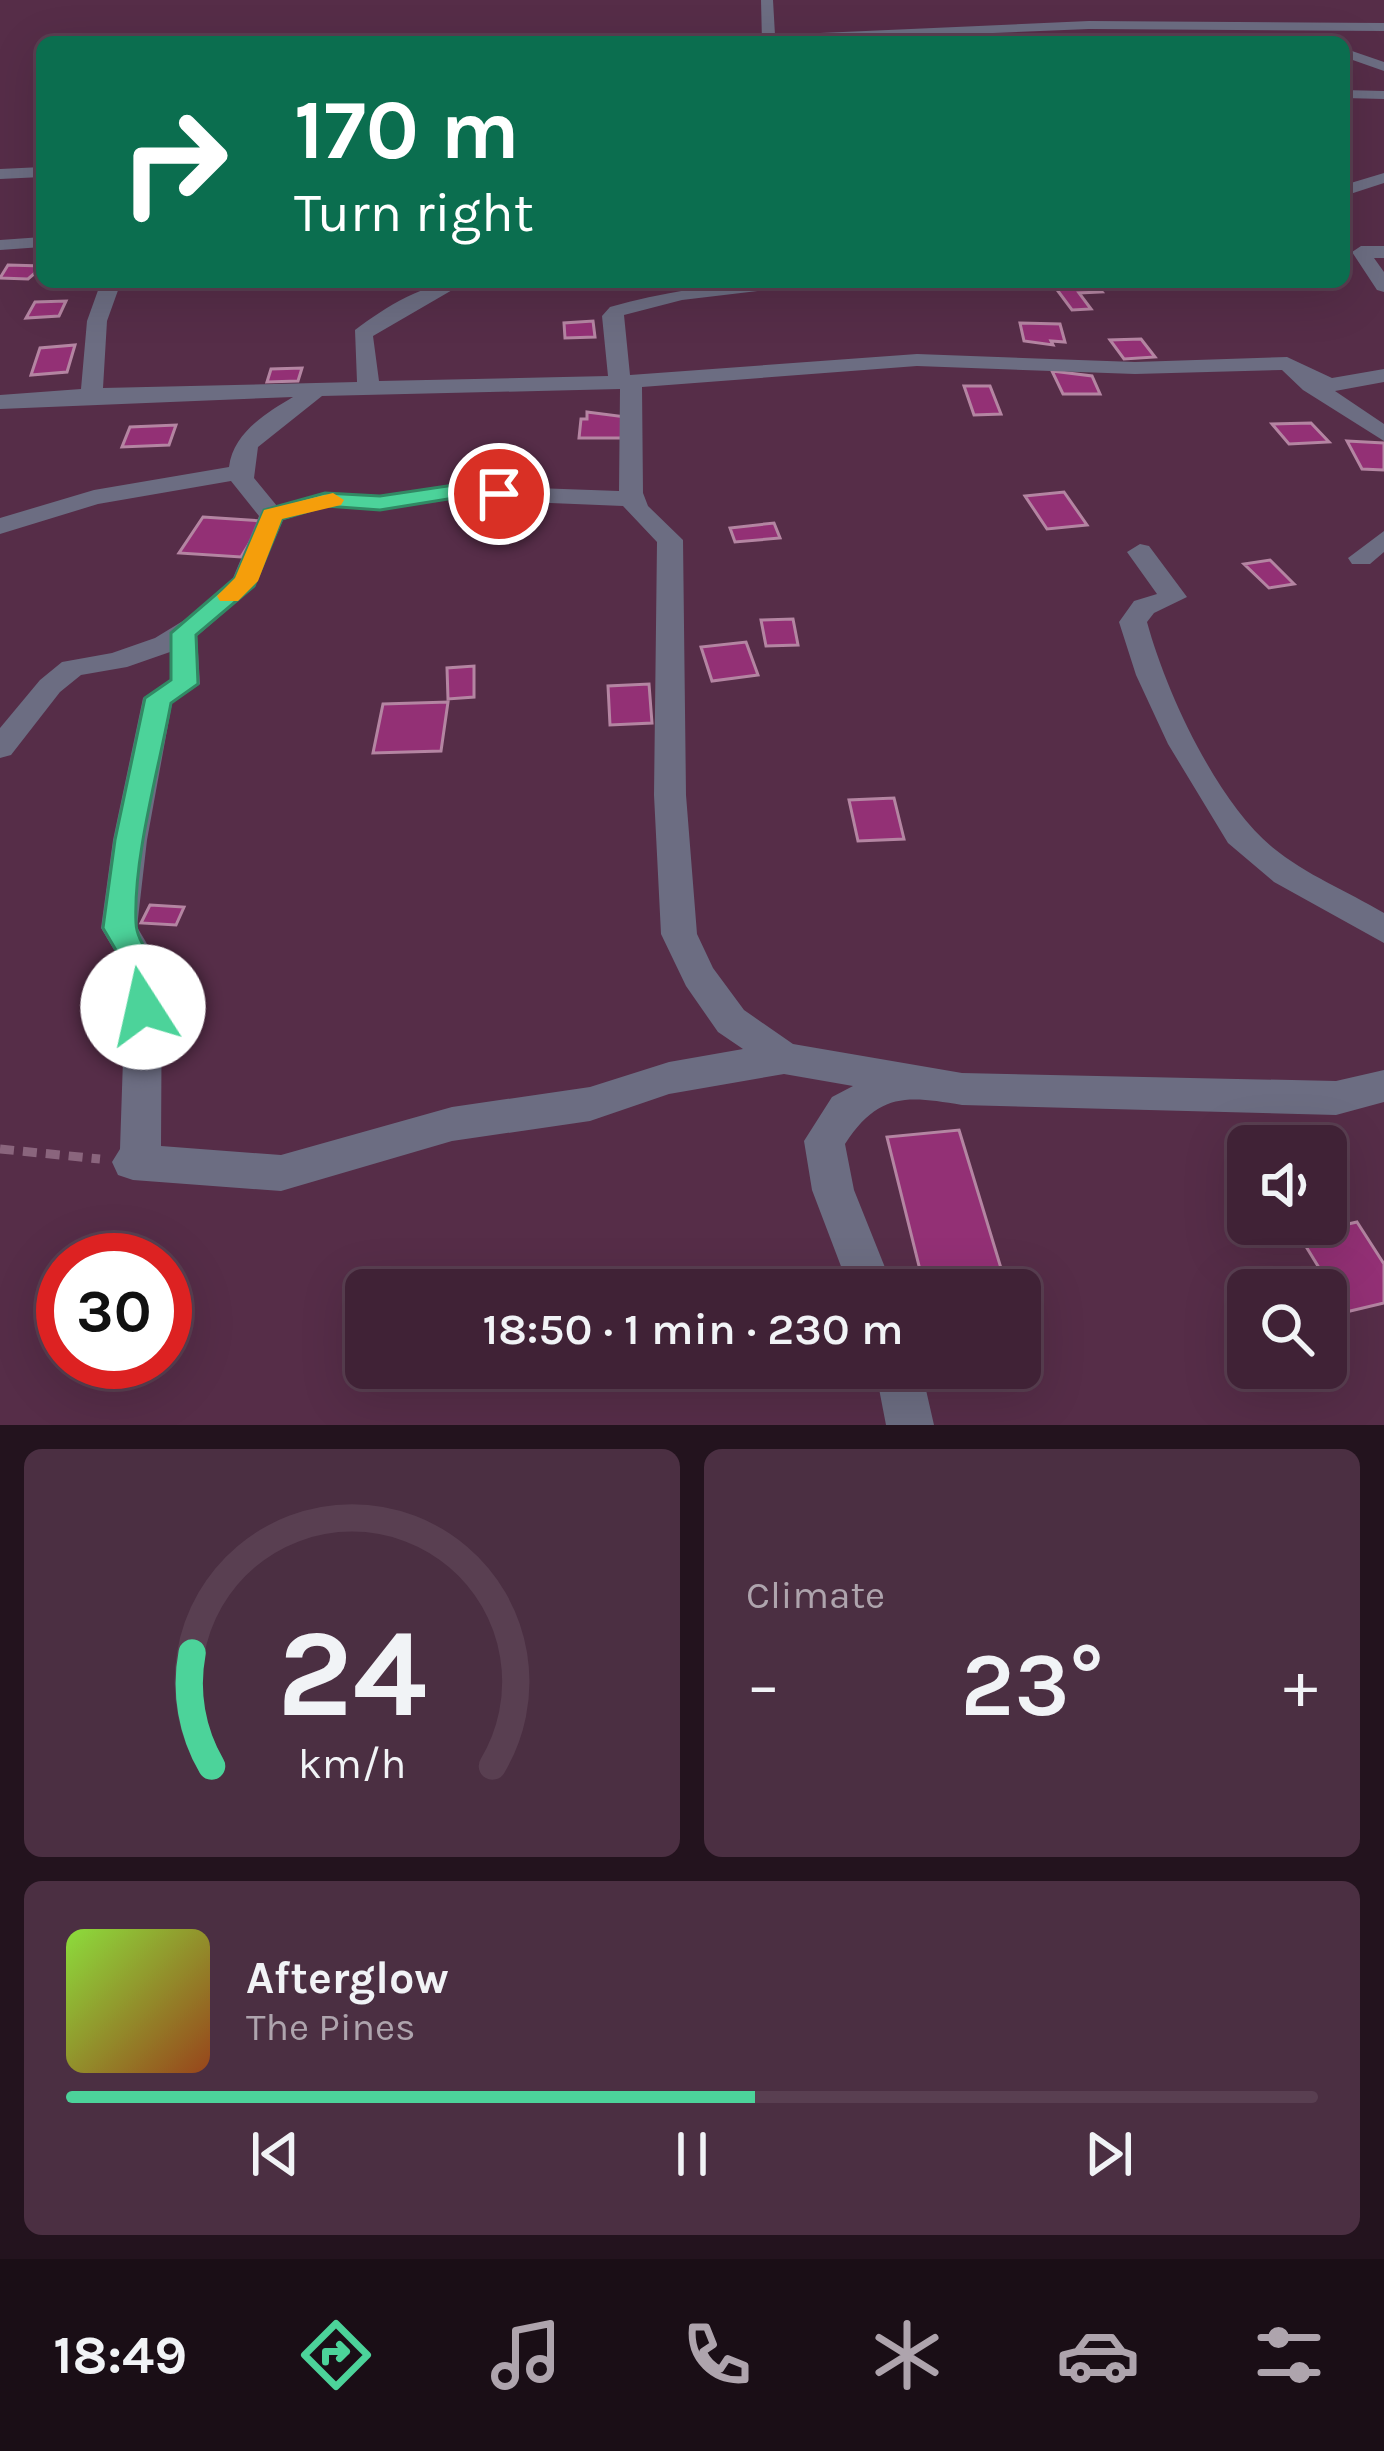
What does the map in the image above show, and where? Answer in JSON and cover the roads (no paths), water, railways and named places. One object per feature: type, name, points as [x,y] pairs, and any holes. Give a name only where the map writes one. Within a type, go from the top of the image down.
[{"type":"street","points":[[767,0],[769,36]]},
{"type":"street","points":[[901,36],[1034,26],[1268,23],[1384,27]]},
{"type":"street","points":[[1268,23],[1282,36]]},
{"type":"street","points":[[1352,55],[1384,67]]},
{"type":"street","points":[[1350,93],[1384,95]]},
{"type":"street","points":[[0,174],[36,172]]},
{"type":"street","points":[[1350,189],[1384,178]]},
{"type":"street","points":[[0,245],[36,242]]},
{"type":"street","points":[[1368,258],[1384,286]]},
{"type":"street","points":[[92,395],[97,321],[109,288]]},
{"type":"street","points":[[369,390],[362,334],[389,314],[443,288]]},
{"type":"street","points":[[732,288],[681,294],[612,316],[626,382],[633,499],[636,509],[670,540],[670,795],[679,934],[699,976],[731,1021],[784,1058]]},
{"type":"street","points":[[0,402],[92,395],[626,382],[917,360],[1115,368],[1287,363],[1384,434]]},
{"type":"street","points":[[1306,381],[1345,386],[1384,375]]},
{"type":"street","points":[[272,515],[255,502],[242,472],[240,452],[252,433],[318,392]]},
{"type":"street","points":[[0,526],[94,497],[242,472]]},
{"type":"street","points":[[272,515],[325,500],[380,503],[454,492],[633,499]]},
{"type":"street","points":[[0,748],[50,686],[72,668],[117,661],[183,633],[245,581],[272,515]]},
{"type":"street","points":[[1361,558],[1384,539]]},
{"type":"street","points":[[1140,552],[1173,597],[1144,607],[1133,622],[1137,646],[1171,721],[1233,824],[1252,849],[1278,868],[1384,930]]},
{"type":"street","points":[[183,633],[184,684],[158,698],[130,840],[119,928],[144,969],[136,1162],[280,1173],[452,1124],[590,1104],[669,1078],[784,1058],[962,1089],[1336,1098],[1384,1086]]},
{"type":"street","points":[[864,1269],[833,1190],[824,1141],[846,1109],[904,1078]]},
{"type":"street","points":[[902,1389],[910,1425]]}]
